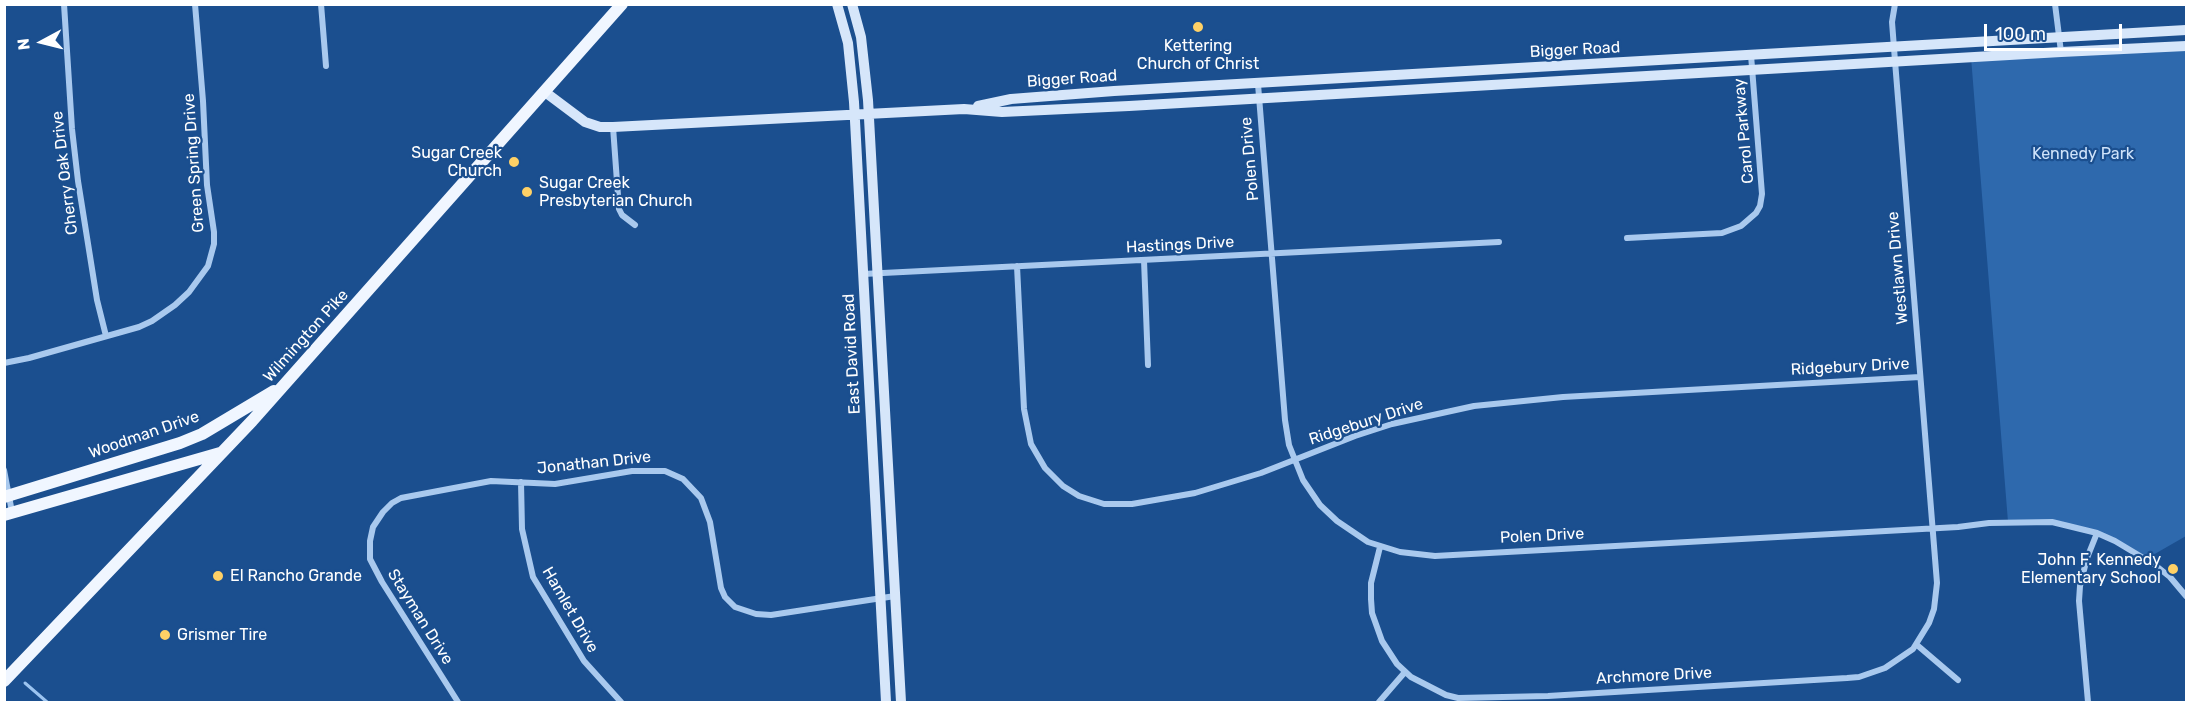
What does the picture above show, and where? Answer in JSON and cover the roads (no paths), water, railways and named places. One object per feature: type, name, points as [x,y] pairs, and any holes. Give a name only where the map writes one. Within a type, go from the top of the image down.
[{"type":"main road","name":"Wilmington Pike","points":[[4,681],[285,384],[622,4]]},
{"type":"main road","name":"Woodman Drive","points":[[7,496],[178,444],[202,434],[285,384]]},
{"type":"main road","points":[[178,444],[183,463]]},
{"type":"main road","points":[[8,514],[222,452]]},
{"type":"main road","points":[[65,479],[70,497]]},
{"type":"street","name":"Cherry Oak Drive","points":[[64,4],[78,181],[97,300],[106,336]]},
{"type":"street","name":"Green Spring Drive","points":[[4,363],[106,336],[152,321],[175,305],[208,266],[214,232],[207,185],[195,4]]},
{"type":"street","points":[[321,4],[326,66]]},
{"type":"street","name":"East David Road","points":[[837,4],[848,43],[854,113],[886,702]]},
{"type":"street","name":"East David Road","points":[[852,4],[865,63],[901,702]]},
{"type":"street","name":"Westlawn Drive","points":[[1895,4],[1892,22],[1894,61],[1934,528]]},
{"type":"street","points":[[2055,4],[2061,52]]},
{"type":"street","name":"Bigger Road","points":[[545,92],[585,122],[600,127],[613,127],[967,108],[1011,99],[2187,30]]},
{"type":"street","name":"Bigger Road","points":[[967,108],[1002,112],[2187,46]]},
{"type":"street","name":"Carol Parkway","points":[[1627,238],[1722,233],[1741,226],[1756,213],[1762,194],[1750,55]]},
{"type":"street","name":"Polen Drive","points":[[1258,84],[1285,420],[1294,460],[1303,480],[1320,505],[1352,533],[1380,547],[1435,556],[2033,521],[2068,525],[2115,541],[2155,565],[2170,577],[2187,596]]},
{"type":"street","points":[[613,127],[619,209],[622,215],[635,225]]},
{"type":"street","name":"Hastings Drive","points":[[862,274],[1499,243]]},
{"type":"street","points":[[1144,260],[1148,365]]},
{"type":"street","name":"Ridgebury Drive","points":[[1017,266],[1024,409],[1028,435],[1044,468],[1063,486],[1092,501],[1104,504],[1132,504],[1195,493],[1261,473],[1392,424],[1483,405],[1575,397],[1920,377]]},
{"type":"street","points":[[4,470],[8,514]]},
{"type":"street","name":"Jonathan Drive","points":[[370,541],[373,527],[383,512],[401,498],[490,481],[555,484],[632,471],[665,471],[683,479],[701,498],[710,522],[721,588],[725,597],[735,607],[756,614],[771,615],[895,596]]},
{"type":"street","name":"Hamlet Drive","points":[[521,482],[522,529],[533,577],[584,661],[621,702]]},
{"type":"street","name":"Archmore Drive","points":[[1380,547],[1371,583],[1372,613],[1388,652],[1405,672],[1425,686],[1458,698],[1548,696],[1858,677],[1885,668],[1917,645],[1929,623],[1936,596],[1934,528]]},
{"type":"street","points":[[2088,702],[2079,601],[2087,558],[2097,533]]},
{"type":"street","name":"Stayman Drive","points":[[370,541],[369,550],[373,567],[458,702]]},
{"type":"street","points":[[1917,645],[1958,680]]},
{"type":"street","points":[[1379,702],[1405,672]]},
{"type":"waterway","points":[[25,683],[47,702]]},
{"type":"place","name":"Kettering Church of Christ","points":[[1198,27]]},
{"type":"place","name":"Sugar Creek Church","points":[[514,162]]},
{"type":"place","name":"Sugar Creek Presbyterian Church","points":[[527,192]]},
{"type":"place","name":"John F. Kennedy Elementary School","points":[[2173,569]]},
{"type":"place","name":"El Rancho Grande","points":[[218,576]]},
{"type":"place","name":"Grismer Tire","points":[[165,635]]},
{"type":"park label","name":"Kennedy Park","points":[[2083,154]]}]
